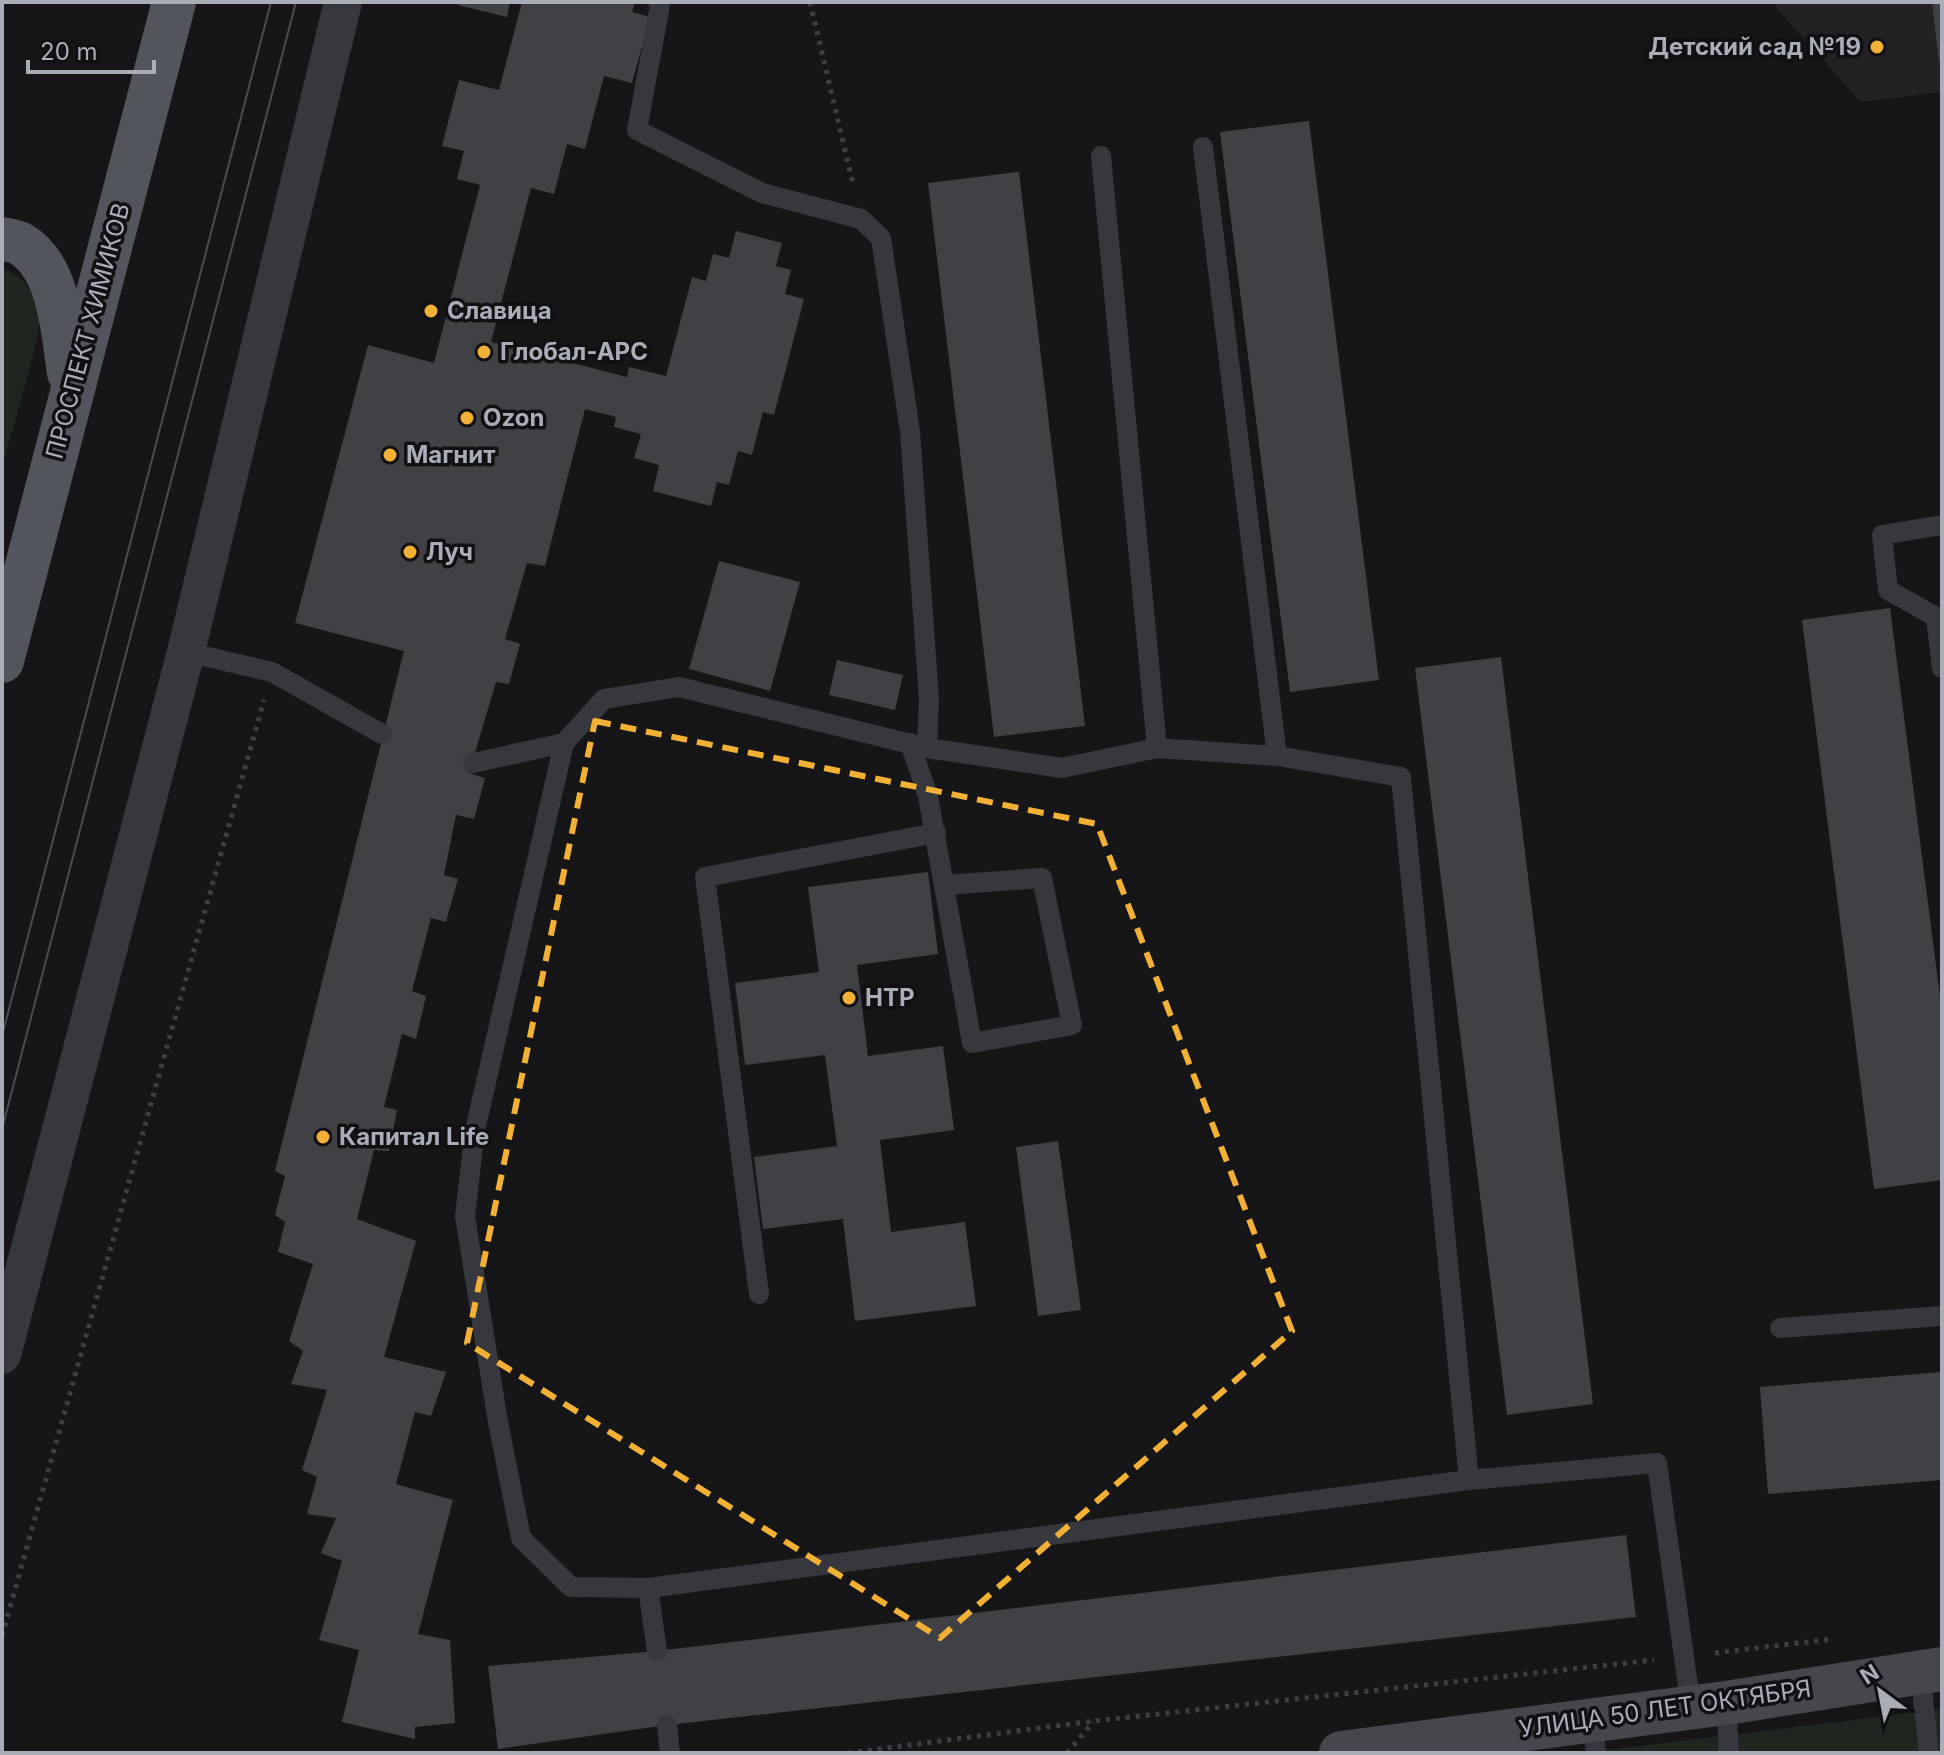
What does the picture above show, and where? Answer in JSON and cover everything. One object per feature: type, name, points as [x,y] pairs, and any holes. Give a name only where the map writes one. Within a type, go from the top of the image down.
[{"type":"main road","name":"ПРОСПЕКТ ХИМИКОВ","points":[[2,661],[174,2]]},
{"type":"main road","points":[[2,239],[21,244],[45,269],[59,305],[71,391]]},
{"type":"street","points":[[2,1355],[186,652],[343,2]]},
{"type":"street","name":"УЛИЦА 50 ЛЕТ ОКТЯБРЯ","points":[[1357,1752],[1594,1737],[1709,1705],[1931,1670]]},
{"type":"lane","points":[[658,2],[660,5],[637,130],[762,193],[861,219],[881,238],[910,431],[929,699],[919,746],[972,1043],[1072,1025],[1042,878],[945,885]]},
{"type":"lane","points":[[1203,147],[1277,756]]},
{"type":"lane","points":[[1101,156],[1157,748]]},
{"type":"lane","points":[[1942,525],[1882,535],[1888,590],[1936,617],[1942,668]]},
{"type":"lane","points":[[186,652],[272,672],[382,734]]},
{"type":"lane","points":[[1469,1480],[1401,777],[1277,756],[1157,748],[1062,768],[919,746],[679,687],[604,699],[564,743],[475,1130],[465,1216],[498,1422],[521,1538],[571,1587],[648,1588],[1469,1480],[1657,1463],[1684,1657],[1729,1753]]},
{"type":"lane","points":[[473,763],[564,743]]},
{"type":"lane","points":[[759,1294],[705,877],[936,833]]},
{"type":"lane","points":[[1780,1328],[1942,1316]]},
{"type":"lane","points":[[648,1588],[657,1651]]},
{"type":"lane","points":[[1929,1753],[1931,1670]]},
{"type":"lane","points":[[667,1725],[670,1753]]},
{"type":"path","points":[[810,2],[861,219]]},
{"type":"path","points":[[2,1636],[272,672]]},
{"type":"path","points":[[848,1753],[1094,1721],[1836,1638]]},
{"type":"path","points":[[1067,1753],[1094,1721]]},
{"type":"highlighted area","points":[[595,721],[1097,824],[1292,1331],[940,1638],[467,1343]]},
{"type":"shaded area","name":"Детский сад №19","points":[[1771,2],[1942,2],[1942,92],[1861,102]]},
{"type":"shaded area","points":[[2,268],[16,275],[27,286],[40,314],[40,325],[2,467]]},
{"type":"shaded area","points":[[1942,1709],[1942,1753],[1581,1753]]},
{"type":"building","points":[[459,2],[510,2],[507,17],[458,5]]},
{"type":"building","points":[[522,2],[635,2],[632,12],[650,17],[632,83],[604,76],[585,149],[567,144],[554,194],[531,188],[491,342],[627,377],[629,367],[666,376],[692,277],[706,281],[713,254],[729,258],[736,231],[782,243],[776,266],[791,270],[785,294],[804,299],[774,415],[763,412],[752,455],[738,451],[729,485],[717,482],[711,506],[653,491],[659,465],[634,458],[641,434],[614,427],[616,417],[585,409],[545,566],[527,563],[505,639],[520,644],[509,684],[496,682],[469,773],[485,778],[474,819],[456,815],[444,875],[458,879],[446,922],[431,918],[412,991],[426,996],[416,1039],[402,1034],[384,1107],[397,1110],[389,1151],[374,1150],[357,1219],[416,1241],[384,1357],[446,1372],[431,1416],[415,1412],[396,1484],[453,1500],[418,1634],[450,1640],[455,1723],[415,1727],[415,1739],[342,1722],[359,1650],[319,1640],[342,1561],[321,1553],[336,1518],[307,1514],[317,1477],[302,1470],[327,1390],[291,1384],[303,1351],[289,1341],[313,1264],[278,1252],[285,1222],[275,1215],[285,1176],[275,1171],[404,651],[295,623],[368,345],[434,363],[480,185],[457,179],[464,151],[442,146],[459,80],[499,90]]},
{"type":"building","points":[[1932,2],[1942,2],[1942,62],[1939,63]]},
{"type":"building","points":[[1309,121],[1379,680],[1290,692],[1220,132]]},
{"type":"building","points":[[1019,172],[1085,726],[994,737],[928,183]]},
{"type":"building","points":[[719,561],[800,582],[770,691],[689,669]]},
{"type":"building","points":[[1890,608],[1942,1012],[1942,1180],[1874,1189],[1802,620]]},
{"type":"building","points":[[1501,657],[1593,1404],[1507,1415],[1415,668]]},
{"type":"building","points":[[837,660],[903,675],[895,710],[829,695]]},
{"type":"building","points":[[928,872],[938,954],[857,965],[868,1056],[943,1046],[954,1130],[880,1140],[891,1232],[965,1222],[976,1306],[855,1321],[843,1219],[763,1229],[754,1157],[837,1146],[825,1055],[745,1065],[735,983],[819,972],[808,887]]},
{"type":"building","points":[[1058,1141],[1081,1310],[1038,1316],[1016,1147]]},
{"type":"building","points":[[1942,1372],[1942,1480],[1768,1494],[1760,1387]]},
{"type":"building","points":[[1626,1535],[1636,1617],[667,1725],[498,1749],[488,1666],[657,1651]]},
{"type":"tram line","points":[[2,1036],[271,2]]},
{"type":"tram line","points":[[2,1129],[296,2]]},
{"type":"place","name":"Детский сад №19","points":[[1877,47]]},
{"type":"place","name":"Славица","points":[[431,311]]},
{"type":"place","name":"Глобал-АРС","points":[[484,352]]},
{"type":"place","name":"Ozon","points":[[467,418]]},
{"type":"place","name":"Магнит","points":[[390,455]]},
{"type":"place","name":"Луч","points":[[410,552]]},
{"type":"place","name":"НТР","points":[[849,998]]},
{"type":"place","name":"Капитал Life","points":[[323,1137]]}]
